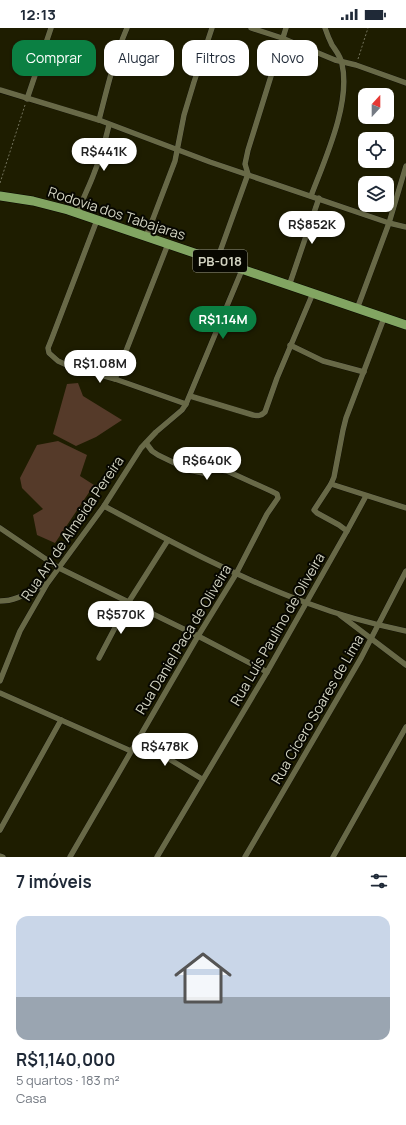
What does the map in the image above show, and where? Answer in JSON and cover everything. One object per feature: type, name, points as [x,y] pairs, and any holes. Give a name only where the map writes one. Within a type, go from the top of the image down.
[{"type":"main road","name":"Rodovia dos Tabajaras","points":[[0,196],[32,201],[78,213],[406,325]]},
{"type":"street","points":[[27,99],[51,28]]},
{"type":"street","points":[[99,120],[111,75],[127,28]]},
{"type":"street","points":[[146,237],[169,179],[184,115],[212,28]]},
{"type":"street","points":[[251,28],[282,38],[342,62],[356,65],[406,83]]},
{"type":"street","points":[[217,260],[248,174],[246,164],[248,150],[286,28]]},
{"type":"street","points":[[311,196],[336,128],[343,94],[342,62],[329,39],[325,28]]},
{"type":"street","points":[[0,90],[99,120],[177,150],[406,227]]},
{"type":"street","points":[[78,213],[82,200],[93,177],[109,125]]},
{"type":"street","points":[[357,309],[389,222],[406,166]]},
{"type":"street","points":[[289,286],[319,198]]},
{"type":"street","points":[[97,220],[48,351],[51,356],[58,361],[186,404]]},
{"type":"street","points":[[115,379],[168,244]]},
{"type":"street","name":"Rua Ary de Almeida Pereira","points":[[0,681],[20,631],[47,584],[104,506],[135,456],[156,432],[182,410],[186,404],[242,270]]},
{"type":"street","points":[[190,396],[253,415],[260,416],[265,412],[290,345],[313,293]]},
{"type":"street","points":[[347,531],[339,524],[314,510],[331,484],[337,468],[346,418],[384,318]]},
{"type":"street","points":[[290,345],[323,361],[364,372]]},
{"type":"street","name":"Rua Daniel Paca de Oliveira","points":[[70,857],[198,636],[236,574],[267,514],[278,498],[275,493],[227,471],[216,469],[203,473],[189,470],[155,454],[146,443]]},
{"type":"street","points":[[331,484],[406,508]]},
{"type":"street","name":"Rua Luís Paulino de Oliveira","points":[[157,857],[267,672],[366,496]]},
{"type":"street","points":[[104,506],[236,574],[306,603],[377,625],[406,631]]},
{"type":"street","points":[[0,528],[59,568],[198,636],[267,672]]},
{"type":"street","points":[[99,658],[128,603],[168,540]]},
{"type":"street","name":"Rua Cícero Soares de Lima","points":[[245,857],[324,723],[406,571]]},
{"type":"street","points":[[0,601],[19,598],[47,584]]},
{"type":"street","points":[[336,613],[406,665]]},
{"type":"street","points":[[0,693],[131,751]]},
{"type":"street","points":[[0,830],[61,720]]},
{"type":"street","points":[[333,857],[406,727]]},
{"type":"street","points":[[138,740],[202,780]]},
{"type":"path","points":[[356,65],[368,28]]},
{"type":"path","points":[[0,183],[27,99]]},
{"type":"shaded area","points":[[78,383],[83,396],[122,420],[96,437],[76,446],[53,434],[67,384]]},
{"type":"shaded area","points":[[58,441],[87,455],[80,476],[94,485],[55,543],[37,535],[33,515],[43,509],[22,488],[20,478],[37,445]]}]
